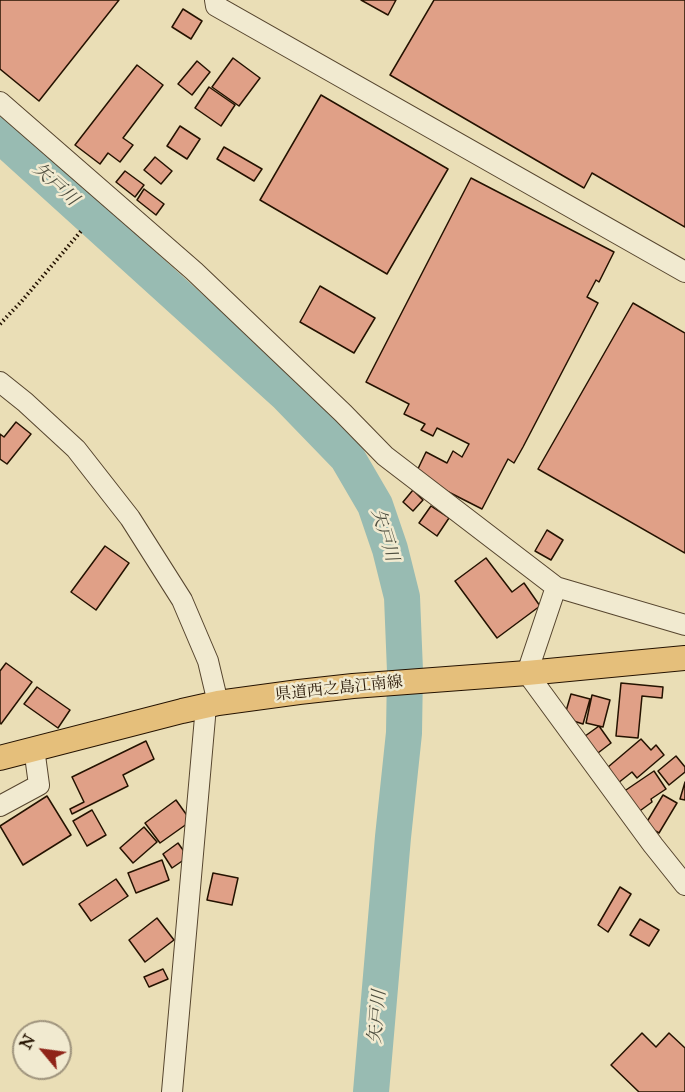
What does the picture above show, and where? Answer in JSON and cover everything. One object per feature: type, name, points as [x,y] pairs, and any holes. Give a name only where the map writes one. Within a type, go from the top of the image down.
[{"type":"main road","name":"県道西之島江南線","points":[[0,758],[212,704],[353,686],[685,658]]},
{"type":"street","points":[[215,0],[216,6],[685,272]]},
{"type":"street","points":[[0,102],[194,271],[385,456],[556,587],[685,626]]},
{"type":"street","points":[[0,382],[76,449],[130,518],[182,600],[208,661],[212,704],[172,1092]]},
{"type":"street","points":[[556,587],[527,673],[685,885]]},
{"type":"street","points":[[0,806],[39,785],[34,748]]},
{"type":"path","points":[[0,324],[82,230]]},
{"type":"building","points":[[0,0],[119,0],[39,101],[0,69]]},
{"type":"building","points":[[361,0],[396,0],[388,15]]},
{"type":"building","points":[[434,0],[685,0],[685,227],[592,173],[584,188],[390,75]]},
{"type":"building","points":[[183,9],[202,21],[191,39],[172,27]]},
{"type":"building","points":[[233,58],[260,78],[239,106],[212,87]]},
{"type":"building","points":[[197,61],[210,72],[192,95],[178,84]]},
{"type":"building","points":[[137,65],[163,85],[123,138],[133,145],[120,162],[108,153],[100,164],[75,145]]},
{"type":"building","points":[[209,87],[235,105],[221,126],[195,108]]},
{"type":"building","points":[[321,95],[448,169],[387,274],[260,200]]},
{"type":"building","points":[[180,126],[200,139],[187,159],[167,146]]},
{"type":"building","points":[[224,147],[262,169],[254,181],[217,159]]},
{"type":"building","points":[[155,157],[172,171],[161,184],[144,170]]},
{"type":"building","points":[[125,171],[144,185],[135,197],[116,182]]},
{"type":"building","points":[[471,178],[614,252],[599,282],[596,280],[587,297],[598,303],[514,463],[508,459],[482,509],[415,475],[426,452],[447,463],[453,451],[462,457],[469,444],[437,428],[433,436],[421,430],[425,424],[404,414],[409,404],[366,382]]},
{"type":"building","points":[[144,189],[164,204],[156,215],[137,200]]},
{"type":"building","points":[[320,286],[375,318],[354,353],[300,322]]},
{"type":"building","points":[[633,303],[685,333],[685,553],[538,469]]},
{"type":"building","points":[[16,422],[31,434],[7,464],[0,459],[0,434],[4,437]]},
{"type":"building","points":[[413,490],[423,500],[413,511],[403,502]]},
{"type":"building","points":[[431,506],[449,518],[437,536],[419,523]]},
{"type":"building","points":[[547,530],[563,540],[551,560],[535,551]]},
{"type":"building","points":[[105,546],[129,563],[96,610],[71,592]]},
{"type":"building","points":[[486,558],[512,592],[524,583],[540,606],[497,638],[455,581]]},
{"type":"building","points":[[6,663],[32,682],[1,724],[0,671]]},
{"type":"building","points":[[621,683],[663,687],[662,698],[642,696],[638,738],[616,736]]},
{"type":"building","points":[[37,687],[70,710],[58,728],[24,704]]},
{"type":"building","points":[[571,694],[590,699],[583,724],[564,718]]},
{"type":"building","points":[[592,695],[610,700],[603,727],[586,723]]},
{"type":"building","points":[[599,726],[611,743],[594,756],[581,739]]},
{"type":"building","points":[[641,739],[651,750],[656,745],[664,755],[637,778],[632,772],[613,787],[601,773]]},
{"type":"building","points":[[146,741],[154,759],[123,775],[128,786],[72,814],[70,809],[84,802],[72,777]]},
{"type":"building","points":[[676,756],[685,767],[685,772],[669,785],[658,771]]},
{"type":"building","points":[[654,771],[666,789],[651,799],[652,802],[637,813],[623,792]]},
{"type":"building","points":[[685,782],[685,800],[680,799]]},
{"type":"building","points":[[663,795],[677,803],[659,833],[645,825]]},
{"type":"building","points":[[47,796],[71,835],[23,865],[0,826]]},
{"type":"building","points":[[176,800],[191,821],[160,843],[145,823]]},
{"type":"building","points":[[92,810],[106,835],[87,846],[73,821]]},
{"type":"building","points":[[144,827],[157,842],[133,863],[120,848]]},
{"type":"building","points":[[178,843],[188,857],[172,868],[163,854]]},
{"type":"building","points":[[162,860],[169,880],[136,893],[128,873]]},
{"type":"building","points":[[213,873],[238,878],[232,905],[207,900]]},
{"type":"building","points":[[116,879],[128,896],[91,921],[79,904]]},
{"type":"building","points":[[620,887],[631,894],[608,932],[598,925]]},
{"type":"building","points":[[157,918],[174,940],[145,962],[129,940]]},
{"type":"building","points":[[640,919],[659,930],[649,946],[630,935]]},
{"type":"building","points":[[163,969],[168,979],[149,987],[144,977]]},
{"type":"building","points":[[642,1033],[656,1047],[669,1033],[685,1048],[685,1092],[639,1092],[611,1065]]},
{"type":"waterway","name":"矢戸川","points":[[0,135],[287,395],[347,457],[375,505],[390,549],[402,597],[405,671],[404,733],[371,1092]]}]
